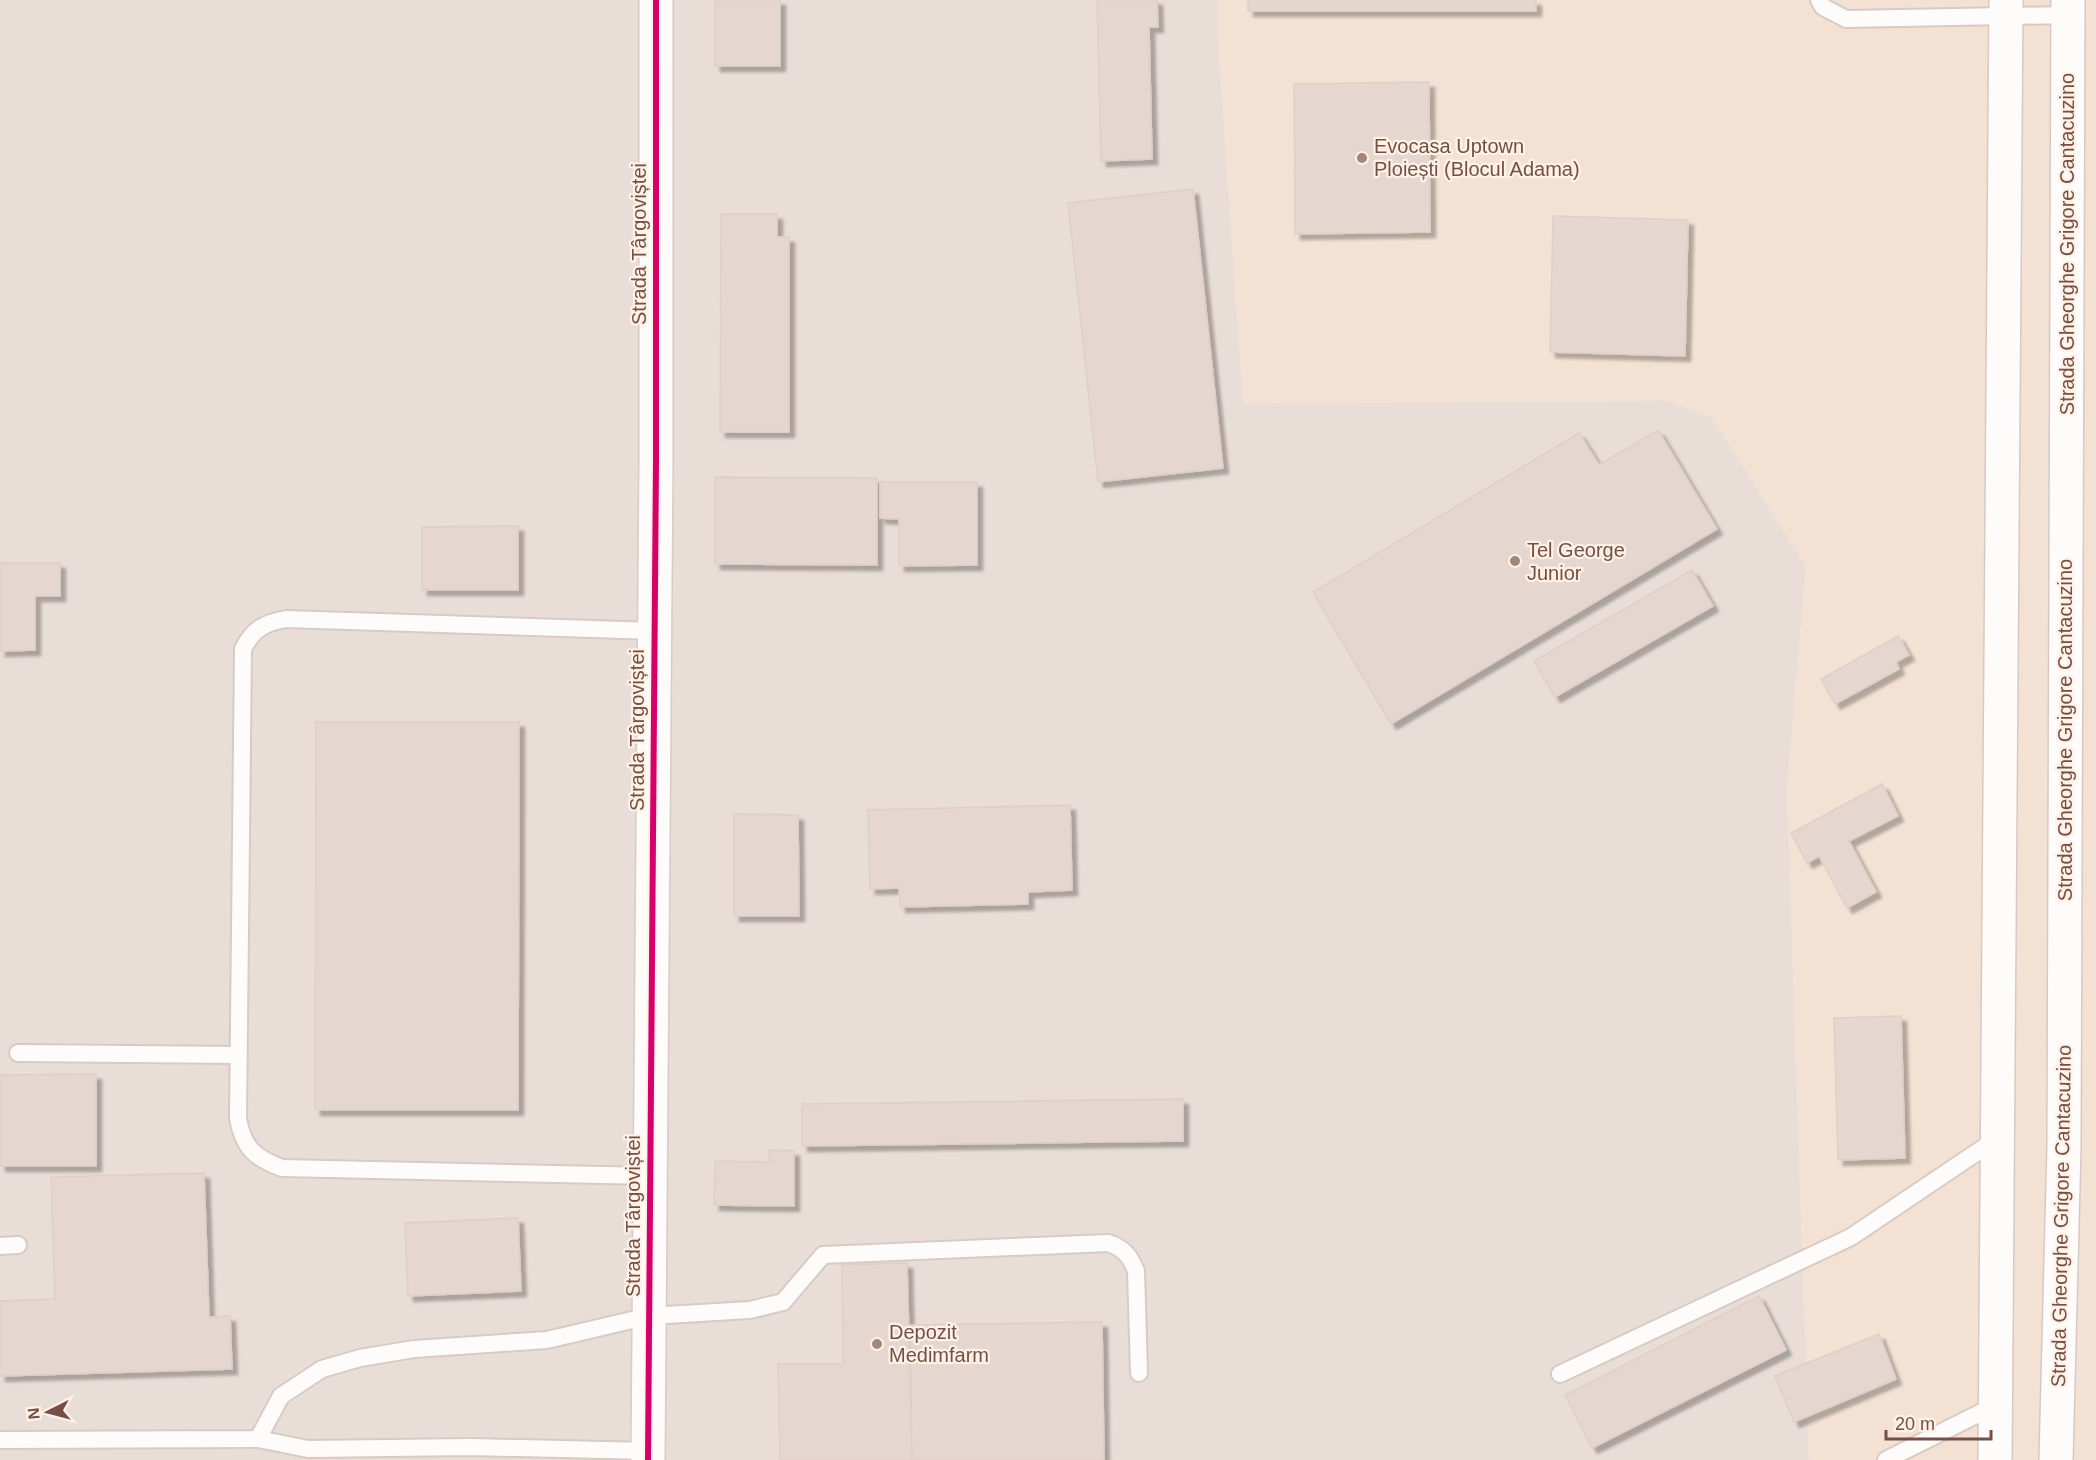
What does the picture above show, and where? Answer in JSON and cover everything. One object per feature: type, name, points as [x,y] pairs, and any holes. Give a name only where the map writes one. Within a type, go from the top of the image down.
[{"type":"main road","name":"Strada Târgoviștei","points":[[648,1455],[656,0]]},
{"type":"main road","points":[[1995,1460],[2006,8]]},
{"type":"main road","name":"Strada Gheorghe Grigore Cantacuzino","points":[[2056,1460],[2064,1146],[2068,8]]},
{"type":"lane","points":[[1819,0],[1823,7],[1846,19],[2006,8],[2068,8]]},
{"type":"lane","points":[[650,1176],[282,1168],[260,1160],[250,1149],[241,1133],[240,1055],[243,649],[250,634],[267,622],[286,619],[654,631]]},
{"type":"lane","points":[[18,1053],[240,1055]]},
{"type":"lane","points":[[1560,1374],[1851,1237],[1999,1138]]},
{"type":"lane","points":[[258,1439],[281,1396],[322,1369],[360,1358],[414,1349],[547,1340],[649,1316],[750,1310],[783,1302],[823,1255],[1108,1243],[1119,1247],[1130,1257],[1136,1271],[1138,1373]]},
{"type":"lane","points":[[0,1246],[18,1245]]},
{"type":"lane","points":[[1886,1460],[1996,1405]]},
{"type":"lane","points":[[0,1440],[258,1439],[308,1449],[469,1448],[648,1455]]},
{"type":"shaded area","points":[[0,0],[1218,0],[1219,54],[1243,403],[1667,401],[1712,418],[1806,567],[1787,789],[1809,1460],[0,1460]]},
{"type":"shaded area","points":[[1218,0],[2096,0],[2096,1460],[1809,1460],[1787,789],[1806,567],[1667,401],[1243,403],[1219,54]]},
{"type":"building","points":[[715,0],[780,0],[780,66],[715,66]]},
{"type":"building","points":[[1097,0],[1157,0],[1158,27],[1149,27],[1152,159],[1101,161]]},
{"type":"building","points":[[1248,0],[1536,0],[1536,11],[1248,11]]},
{"type":"building","name":"Evocasa Uptown Ploiești (Blocul Adama)","points":[[1429,82],[1430,232],[1295,234],[1294,84]]},
{"type":"building","points":[[1193,189],[1223,468],[1098,482],[1068,203]]},
{"type":"building","points":[[721,214],[777,214],[777,237],[789,237],[789,432],[720,432]]},
{"type":"building","points":[[1553,216],[1688,220],[1685,356],[1550,352]]},
{"type":"building","name":"Tel George Junior","points":[[1658,430],[1717,529],[1391,724],[1313,592],[1579,433],[1599,465]]},
{"type":"building","points":[[715,477],[877,478],[877,565],[715,564]]},
{"type":"building","points":[[880,482],[977,482],[977,565],[899,566],[899,519],[880,518]]},
{"type":"building","points":[[518,526],[518,590],[422,590],[422,527]]},
{"type":"building","points":[[0,563],[60,563],[60,596],[35,596],[35,650],[0,651]]},
{"type":"building","points":[[1692,570],[1713,606],[1555,697],[1534,661]]},
{"type":"building","points":[[1898,636],[1909,655],[1896,662],[1899,669],[1835,704],[1821,679]]},
{"type":"building","points":[[316,722],[519,722],[518,1110],[315,1110]]},
{"type":"building","points":[[1882,784],[1898,816],[1849,841],[1876,892],[1847,908],[1819,856],[1807,863],[1791,833]]},
{"type":"building","points":[[1070,805],[1072,890],[1028,892],[1028,904],[900,907],[899,888],[870,889],[868,810]]},
{"type":"building","points":[[734,814],[798,815],[799,916],[734,916]]},
{"type":"building","points":[[1901,1016],[1905,1158],[1838,1160],[1834,1018]]},
{"type":"building","points":[[96,1074],[96,1166],[0,1166],[0,1075]]},
{"type":"building","points":[[1183,1099],[1183,1141],[802,1146],[802,1104]]},
{"type":"building","points":[[770,1150],[794,1151],[794,1206],[714,1205],[715,1161],[769,1162]]},
{"type":"building","points":[[204,1173],[209,1317],[230,1316],[232,1369],[0,1376],[0,1301],[55,1299],[51,1177]]},
{"type":"building","points":[[518,1218],[521,1291],[408,1296],[405,1223]]},
{"type":"building","name":"Depozit Medimfarm","points":[[907,1263],[912,1460],[780,1460],[778,1364],[843,1364],[842,1265]]},
{"type":"building","points":[[1759,1296],[1786,1350],[1592,1448],[1565,1395]]},
{"type":"building","points":[[1102,1322],[1104,1460],[912,1460],[910,1325]]},
{"type":"building","points":[[1879,1334],[1896,1379],[1794,1422],[1775,1376]]},
{"type":"cycle path","points":[[648,1460],[656,461],[656,0]]},
{"type":"place","name":"Evocasa Uptown Ploiești (Blocul Adama)","points":[[1362,158]]},
{"type":"place","name":"Tel George Junior","points":[[1515,561]]},
{"type":"place","name":"Depozit Medimfarm","points":[[877,1344]]}]
